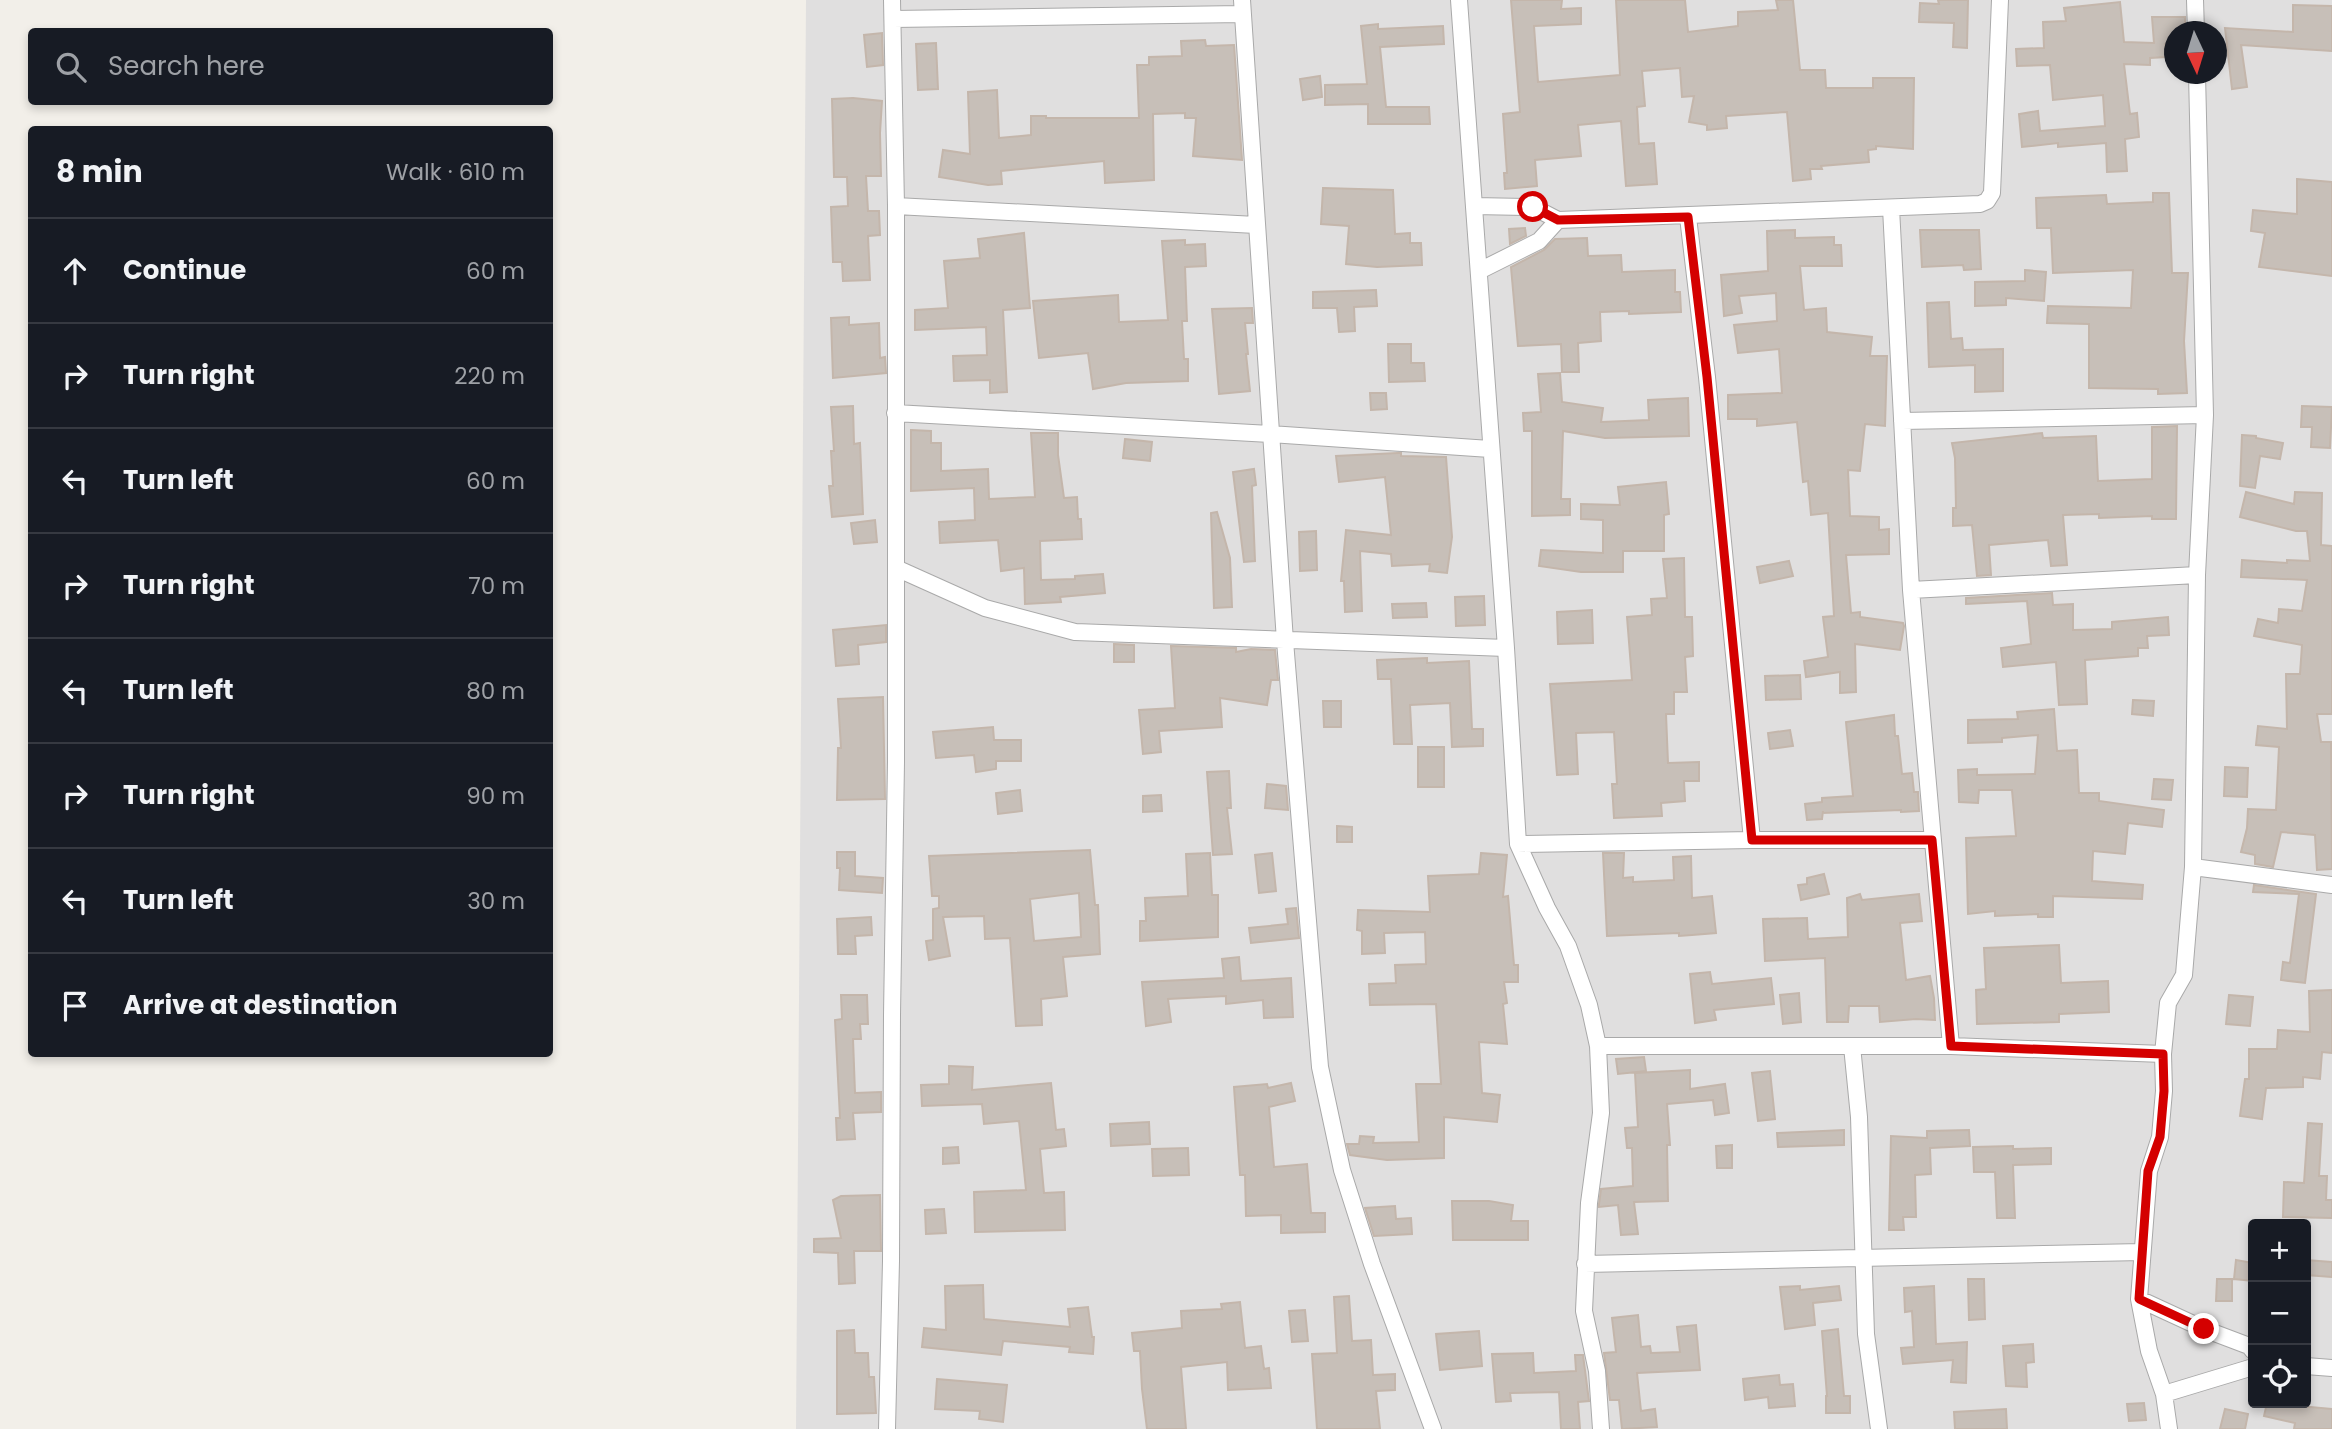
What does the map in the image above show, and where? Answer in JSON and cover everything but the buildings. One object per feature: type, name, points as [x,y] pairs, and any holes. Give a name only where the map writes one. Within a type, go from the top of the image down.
[{"type":"street","points":[[887,1429],[897,762],[896,206],[892,0]]},
{"type":"street","points":[[1459,0],[1518,844],[1547,908],[1568,946],[1589,1005],[1598,1046],[1601,1113],[1594,1151],[1584,1311],[1597,1371],[1601,1429]]},
{"type":"street","points":[[1474,206],[1533,207],[1558,220],[1980,204],[1987,201],[1992,193],[2000,0]]},
{"type":"street","points":[[2195,0],[2196,21]]},
{"type":"street","points":[[893,19],[1242,7],[1285,641],[1320,1067],[1342,1171],[1372,1264],[1433,1429]]},
{"type":"street","points":[[2169,1429],[2164,1394],[2149,1350],[2139,1299],[2148,1171],[2160,1137],[2168,1003],[2184,975],[2193,867],[2197,575],[2206,415],[2197,84]]},
{"type":"street","points":[[896,206],[1256,225]]},
{"type":"street","points":[[1891,208],[1911,590],[1951,1046]]},
{"type":"street","points":[[1688,217],[1707,377],[1752,840]]},
{"type":"street","points":[[1479,271],[1539,241],[1558,220]]},
{"type":"street","points":[[895,413],[1490,449]]},
{"type":"street","points":[[1902,421],[2206,415]]},
{"type":"street","points":[[896,568],[985,608],[1075,632],[1506,648]]},
{"type":"street","points":[[1911,590],[2197,575]]},
{"type":"street","points":[[1518,844],[1932,840]]},
{"type":"street","points":[[2193,867],[2332,885]]},
{"type":"street","points":[[1598,1046],[1951,1046],[2163,1054]]},
{"type":"street","points":[[1852,1046],[1859,1117],[1866,1334],[1880,1429]]},
{"type":"street","points":[[1586,1264],[2142,1252]]},
{"type":"street","points":[[2139,1299],[2248,1346]]},
{"type":"street","points":[[2311,1366],[2332,1368]]},
{"type":"street","points":[[2164,1394],[2248,1369]]},
{"type":"shaded area","points":[[806,0],[2332,0],[2332,1429],[796,1429]]},
{"type":"route","points":[[1533,207],[1558,220],[1688,217],[1707,377],[1752,840],[1932,840],[1951,1046],[2163,1054],[2164,1091],[2160,1137],[2148,1171],[2139,1299],[2204,1329]]}]
